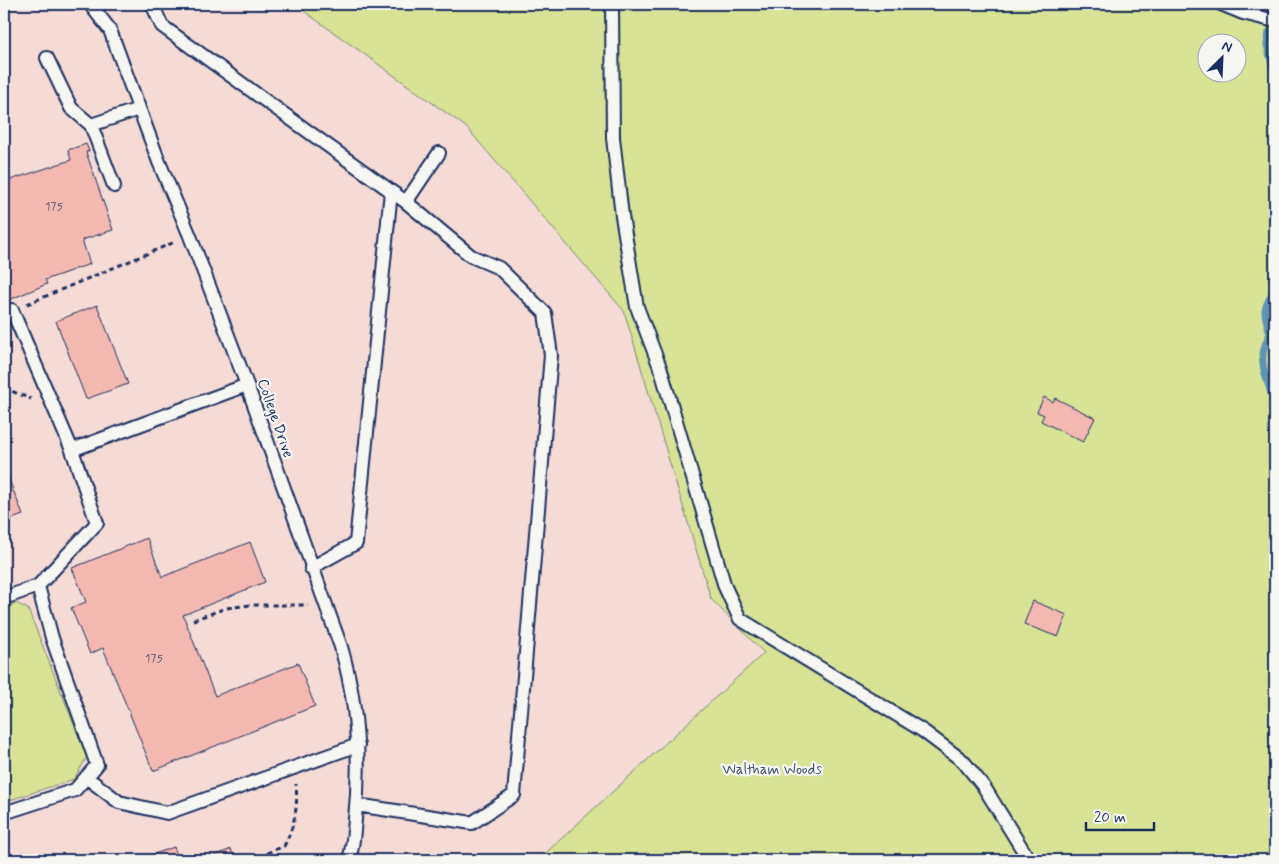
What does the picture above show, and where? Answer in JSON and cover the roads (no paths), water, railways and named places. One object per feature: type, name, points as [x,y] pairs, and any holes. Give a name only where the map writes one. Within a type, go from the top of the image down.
[{"type":"lane","name":"College Drive","points":[[90,4],[110,30],[247,385],[311,568],[341,647],[351,682],[352,712],[358,745],[357,805],[352,851],[349,860]]},
{"type":"lane","points":[[152,4],[162,26],[406,202],[471,256],[499,268],[546,313],[551,355],[514,795],[472,823],[357,805]]},
{"type":"lane","points":[[612,4],[613,138],[622,216],[637,307],[661,370],[725,587],[740,619],[923,732],[963,762],[984,787],[1029,860]]},
{"type":"lane","points":[[1221,4],[1243,14],[1275,21]]},
{"type":"lane","points":[[48,58],[71,108],[91,125],[114,186]]},
{"type":"lane","points":[[91,125],[139,109]]},
{"type":"lane","points":[[406,202],[439,153]]},
{"type":"lane","points":[[311,568],[356,543],[391,191]]},
{"type":"lane","points":[[4,598],[38,586],[97,524],[72,450],[8,312]]},
{"type":"lane","points":[[72,450],[247,385]]},
{"type":"lane","points":[[4,813],[75,790],[97,765],[52,638],[38,586]]},
{"type":"lane","points":[[86,777],[119,802],[168,813],[358,745]]},
{"type":"waterway","points":[[1269,32],[1267,45],[1275,77]]},
{"type":"waterway","points":[[1275,288],[1265,310],[1270,334],[1263,356],[1263,365],[1275,413]]},
{"type":"waterway","points":[[1275,420],[1271,428],[1275,439]]},
{"type":"park label","name":"Waltham Woods","points":[[772,769]]}]
